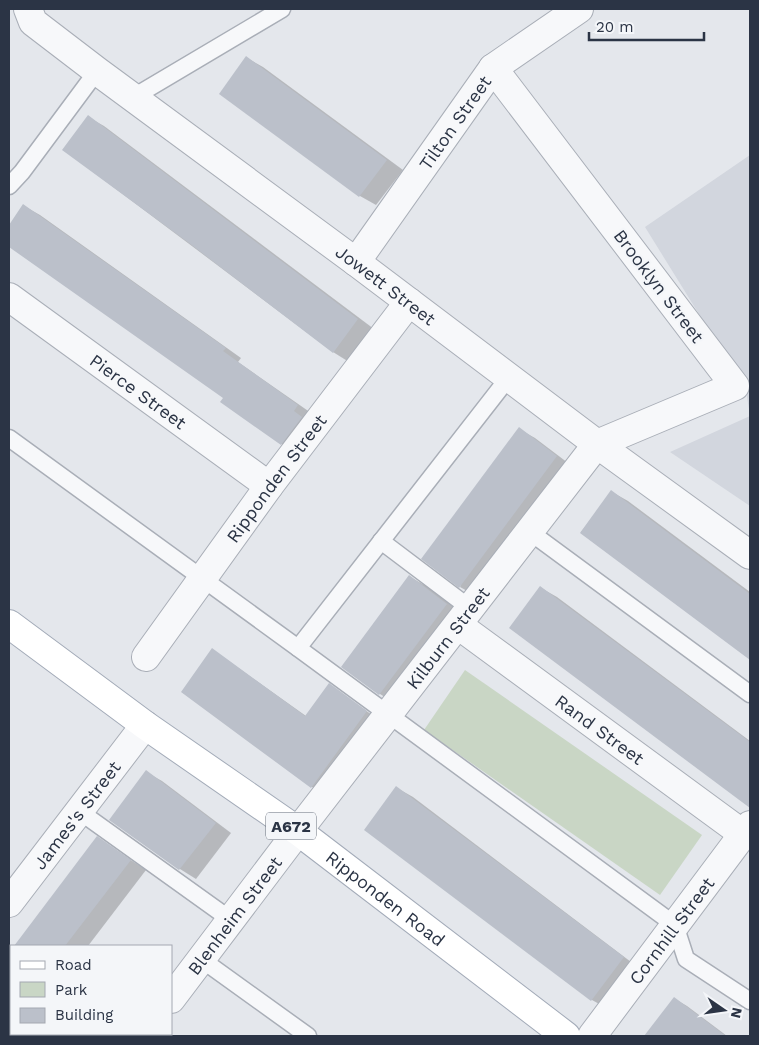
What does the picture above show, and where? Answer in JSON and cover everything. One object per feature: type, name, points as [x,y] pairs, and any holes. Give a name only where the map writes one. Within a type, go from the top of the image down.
[{"type":"main road","name":"Ripponden Road","points":[[9,624],[145,725],[298,831],[566,1036]]},
{"type":"street","name":"Jowett Street","points":[[28,9],[33,22],[132,98],[356,262],[597,444],[750,556]]},
{"type":"street","name":"Tilton Street","points":[[356,262],[493,68],[579,9]]},
{"type":"street","name":"Brooklyn Street","points":[[493,68],[743,388],[597,444]]},
{"type":"street","name":"Pierce Street","points":[[9,297],[269,486]]},
{"type":"street","name":"Ripponden Street","points":[[146,657],[269,486],[408,302]]},
{"type":"street","name":"Kilburn Street","points":[[298,831],[597,444]]},
{"type":"street","name":"Rand Street","points":[[464,617],[747,829]]},
{"type":"street","name":"James's Street","points":[[9,904],[145,725]]},
{"type":"street","name":"Cornhill Street","points":[[592,1036],[747,829]]},
{"type":"street","name":"Blenheim Street","points":[[172,998],[298,831]]},
{"type":"lane","points":[[132,98],[282,9]]},
{"type":"lane","points":[[9,186],[22,172],[97,71]]},
{"type":"lane","points":[[298,648],[509,377]]},
{"type":"lane","points":[[9,438],[389,714],[675,925],[686,958],[750,1001]]},
{"type":"lane","points":[[530,532],[750,694]]},
{"type":"lane","points":[[381,541],[464,617]]},
{"type":"lane","points":[[79,811],[231,920]]},
{"type":"lane","points":[[201,960],[308,1036]]},
{"type":"shaded area","points":[[750,155],[750,416],[746,390],[645,227]]},
{"type":"shaded area","points":[[750,416],[750,506],[670,452]]},
{"type":"green space","points":[[465,670],[702,835],[660,895],[424,730]]},
{"type":"building","points":[[246,56],[387,160],[359,197],[219,94]]},
{"type":"building","points":[[88,115],[358,319],[333,353],[189,243],[62,150]]},
{"type":"building","points":[[23,204],[226,348],[223,351],[298,405],[294,411],[302,417],[281,445],[220,402],[223,398],[9,247],[9,225]]},
{"type":"building","points":[[519,427],[557,456],[459,588],[421,559]]},
{"type":"building","points":[[611,490],[750,594],[750,660],[580,533]]},
{"type":"building","points":[[409,575],[447,604],[379,695],[341,667]]},
{"type":"building","points":[[540,586],[750,742],[750,808],[509,628]]},
{"type":"building","points":[[212,648],[305,716],[329,683],[367,711],[311,788],[181,692]]},
{"type":"building","points":[[146,770],[216,823],[179,870],[109,820]]},
{"type":"building","points":[[396,786],[624,957],[591,1001],[364,830]]},
{"type":"building","points":[[97,836],[131,860],[66,945],[15,945]]},
{"type":"building","points":[[674,997],[726,1036],[644,1036]]}]
